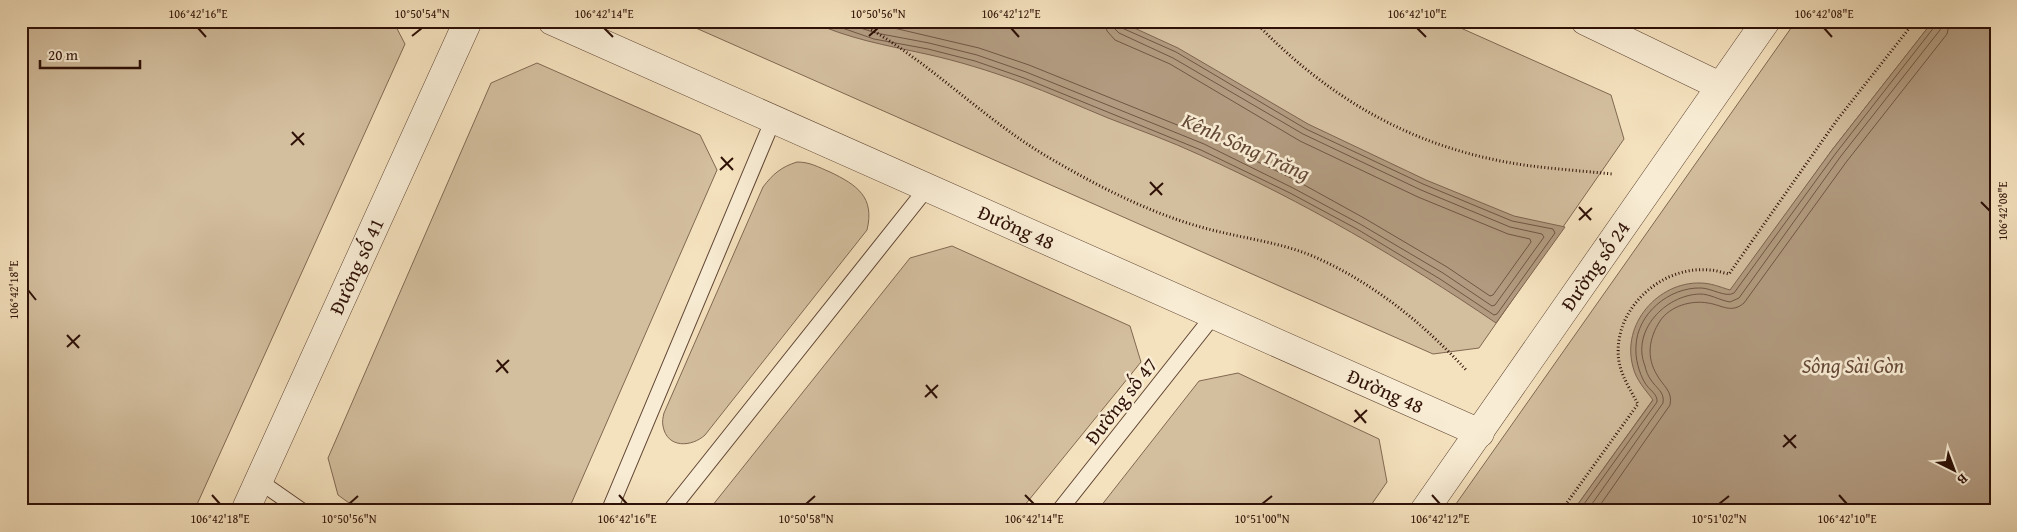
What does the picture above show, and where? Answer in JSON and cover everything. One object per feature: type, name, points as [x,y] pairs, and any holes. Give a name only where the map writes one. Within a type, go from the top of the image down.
[{"type":"street","name":"Đường số 41","points":[[245,511],[468,21]]},
{"type":"street","name":"Đường 48","points":[[552,21],[1480,433]]},
{"type":"street","points":[[1585,21],[1720,86]]},
{"type":"street","name":"Đường số 24","points":[[1424,511],[1766,21]]},
{"type":"lane","points":[[609,511],[773,120]]},
{"type":"lane","points":[[670,511],[927,188]]},
{"type":"lane","name":"Đường số 47","points":[[1059,511],[1214,315]]},
{"type":"lane","points":[[259,481],[302,511]]},
{"type":"path","points":[[856,21],[891,40],[1026,144],[1132,202],[1177,220],[1284,246],[1316,258],[1349,274],[1381,294],[1424,328],[1467,371]]},
{"type":"path","points":[[1254,21],[1281,49],[1329,88],[1383,121],[1424,140],[1524,165],[1612,174]]},
{"type":"path","points":[[1561,511],[1638,404],[1626,382],[1619,362],[1618,341],[1625,318],[1642,295],[1662,280],[1688,271],[1710,270],[1729,274],[1837,120],[1915,21]]},
{"type":"shaded area","points":[[21,21],[393,21],[405,44],[194,511],[21,511]]},
{"type":"shaded area","points":[[680,21],[1445,21],[1611,95],[1624,139],[1479,348],[1433,354]]},
{"type":"shaded area","points":[[1796,21],[1933,21],[1832,150],[1573,511],[1451,511]]},
{"type":"shaded area","points":[[537,63],[700,135],[717,170],[568,511],[360,511],[338,495],[328,458],[491,83]]},
{"type":"shaded area","points":[[797,162],[818,167],[856,187],[866,201],[869,219],[867,230],[705,435],[694,442],[681,444],[675,442],[669,439],[665,433],[663,426],[664,413],[763,187],[770,178],[786,166]]},
{"type":"shaded area","points":[[952,246],[1130,326],[1141,362],[1020,511],[708,511],[910,258]]},
{"type":"shaded area","points":[[1238,373],[1379,439],[1387,482],[1367,511],[1097,511],[1199,381]]},
{"type":"water","name":"Kênh Sông Trăng","points":[[810,21],[1119,21],[1178,48],[1308,124],[1426,180],[1514,216],[1565,227],[1496,323],[1425,276],[1315,212],[1189,150],[974,66],[853,37]]},
{"type":"water","name":"Sông Sài Gòn","points":[[1933,21],[1996,21],[1996,511],[1573,511],[1653,400],[1636,376],[1631,351],[1632,336],[1646,308],[1670,290],[1685,285],[1704,283],[1730,290],[1832,150]]}]
